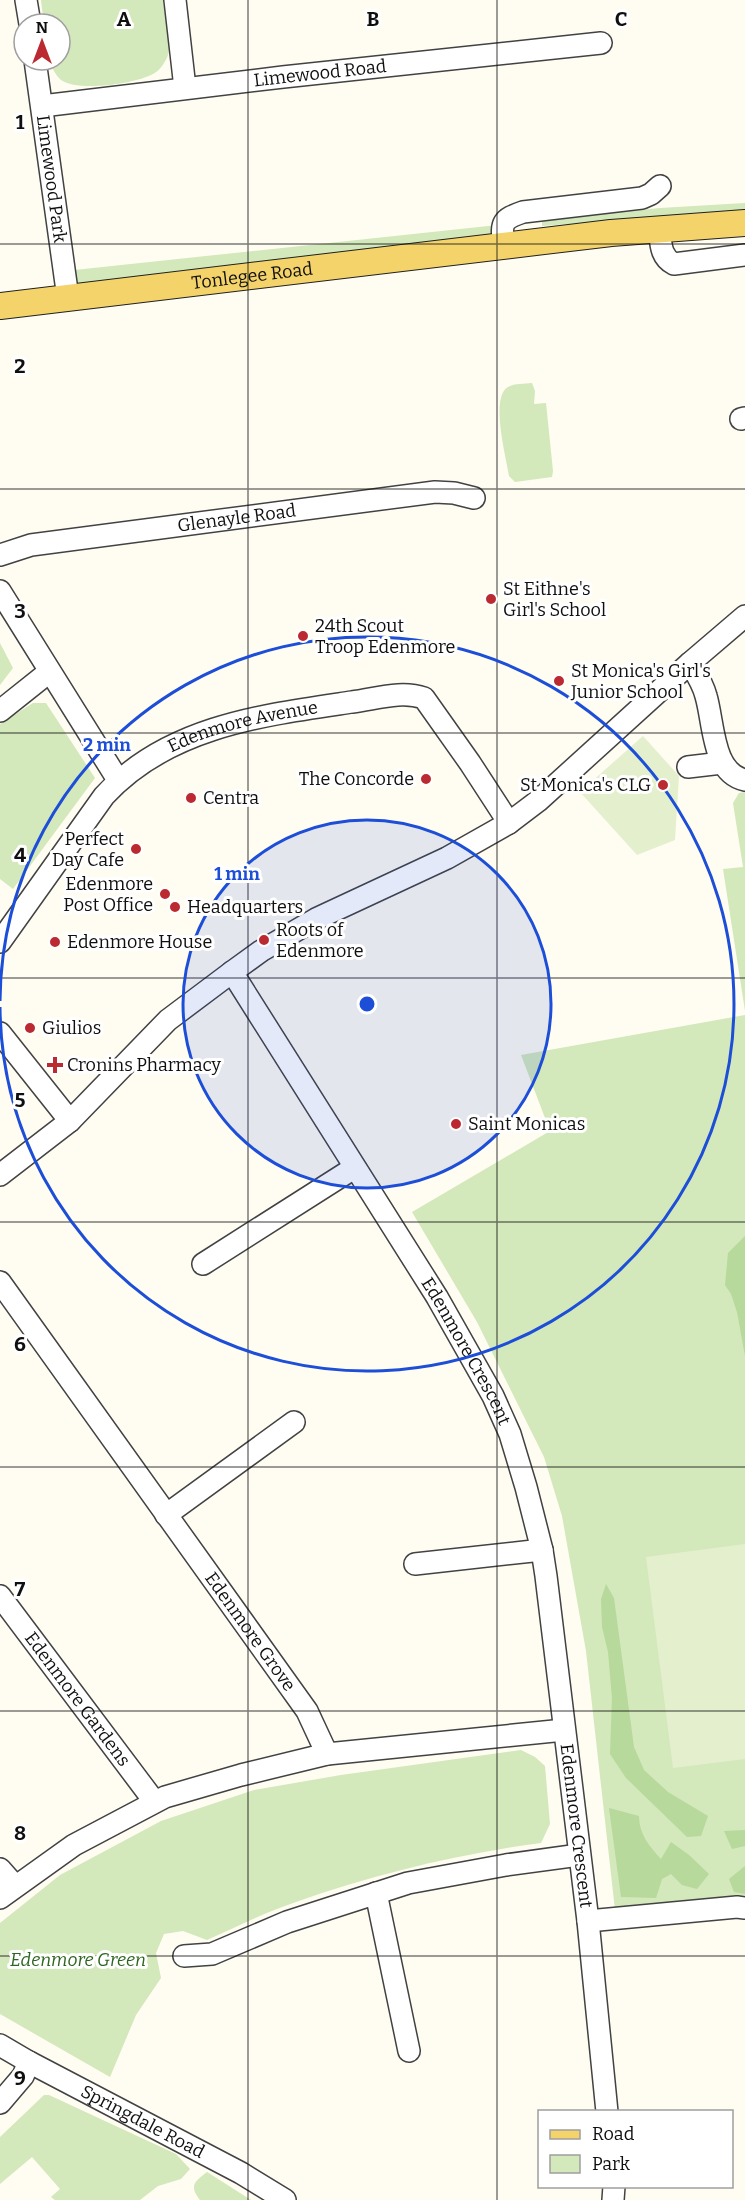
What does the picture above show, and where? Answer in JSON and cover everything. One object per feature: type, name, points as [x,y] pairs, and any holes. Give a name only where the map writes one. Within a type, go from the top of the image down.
[{"type":"main road","name":"Tonlegee Road","points":[[0,306],[659,228],[745,223]]},
{"type":"street","points":[[175,0],[185,88]]},
{"type":"street","name":"Limewood Road","points":[[42,106],[185,88],[601,43]]},
{"type":"street","name":"Limewood Park","points":[[37,72],[68,298]]},
{"type":"street","points":[[503,246],[502,224],[506,218],[523,212],[642,198],[660,186]]},
{"type":"street","points":[[659,228],[663,255],[666,261],[674,264],[745,255]]},
{"type":"street","name":"Glenayle Road","points":[[0,555],[31,544],[435,492],[454,493],[474,498]]},
{"type":"street","points":[[0,591],[118,780]]},
{"type":"street","points":[[0,1175],[70,1121],[168,1020],[261,951],[316,920],[447,858],[509,823],[538,801],[745,616]]},
{"type":"street","points":[[690,663],[705,693],[722,763],[732,775],[745,780]]},
{"type":"street","points":[[0,711],[49,672]]},
{"type":"street","name":"Edenmore Avenue","points":[[0,942],[99,802],[118,780],[150,758],[189,736],[251,718],[383,696],[413,694],[424,698],[509,823]]},
{"type":"street","points":[[688,767],[722,763]]},
{"type":"street","name":"Edenmore Crescent","points":[[232,972],[437,1297],[493,1396],[510,1434],[542,1550],[588,1921],[607,2110]]},
{"type":"street","points":[[0,1033],[70,1121]]},
{"type":"street","points":[[203,1264],[354,1168]]},
{"type":"street","name":"Edenmore Grove","points":[[0,1282],[308,1710],[327,1755]]},
{"type":"street","points":[[166,1515],[294,1422]]},
{"type":"street","points":[[415,1564],[542,1550]]},
{"type":"street","name":"Edenmore Gardens","points":[[0,1596],[154,1801]]},
{"type":"street","points":[[0,1869],[7,1892],[74,1845],[154,1801],[241,1775],[327,1755],[564,1730]]},
{"type":"street","points":[[184,1956],[212,1954],[287,1922],[408,1882],[579,1855]]},
{"type":"street","points":[[376,1893],[409,2051]]},
{"type":"street","name":"Edenmore Crescent","points":[[588,1921],[745,1908]]},
{"type":"street","name":"Springdale Road","points":[[0,2045],[233,2169],[285,2200]]},
{"type":"street","points":[[0,2103],[23,2076],[29,2062]]},
{"type":"green space","points":[[41,0],[163,0],[169,44],[167,58],[154,74],[131,81],[92,86],[69,84],[61,80],[55,72],[72,72],[72,12],[42,12]]},
{"type":"green space","points":[[745,203],[745,211],[542,226],[542,220],[660,208]]},
{"type":"green space","points":[[507,224],[500,246],[68,297],[65,271]]},
{"type":"green space","points":[[532,383],[535,391],[534,404],[546,403],[552,477],[515,482],[509,476],[505,455],[500,402],[508,387]]},
{"type":"green space","points":[[0,643],[13,668],[0,685]]},
{"type":"green space","points":[[33,703],[46,703],[95,778],[13,889],[0,879],[0,724]]},
{"type":"green space","points":[[643,736],[679,776],[675,840],[637,855],[580,792]]},
{"type":"green space","points":[[745,792],[745,1011],[723,869],[743,867],[733,803],[739,793]]},
{"type":"green space","points":[[745,1015],[745,1898],[615,1910],[586,1651],[562,1516],[544,1457],[477,1322],[412,1212],[550,1131],[521,1055]]},
{"type":"green space","points":[[745,1236],[745,1356],[737,1312],[731,1294],[725,1285],[728,1253]]},
{"type":"green space","points":[[745,1544],[745,1759],[673,1768],[646,1557]]},
{"type":"green space","points":[[606,1584],[614,1598],[634,1747],[644,1770],[668,1792],[708,1816],[701,1836],[687,1837],[626,1778],[610,1754],[612,1698],[608,1652],[602,1627],[601,1599]]},
{"type":"green space","name":"Edenmore Green","points":[[521,1750],[535,1757],[545,1766],[550,1824],[541,1843],[448,1859],[386,1874],[285,1906],[207,1940],[183,1931],[164,1934],[156,1953],[161,1978],[136,2015],[110,2077],[0,2014],[0,1923],[60,1875],[161,1821],[254,1790],[341,1775]]},
{"type":"green space","points":[[609,1808],[639,1816],[646,1839],[661,1859],[671,1842],[709,1874],[697,1889],[682,1885],[671,1874],[662,1879],[656,1898],[621,1897]]},
{"type":"green space","points":[[745,1830],[745,1846],[732,1849],[724,1831]]},
{"type":"green space","points":[[745,1866],[745,1894],[734,1892],[729,1879]]},
{"type":"green space","points":[[44,2095],[49,2095],[176,2154],[190,2169],[181,2179],[158,2186],[140,2200],[55,2200],[51,2197],[60,2189],[32,2157],[0,2184],[0,2137]]},
{"type":"green space","points":[[207,2172],[251,2200],[200,2200],[194,2188],[195,2184]]},
{"type":"place","name":"St Eithne's Girl's School","points":[[491,599]]},
{"type":"place","name":"24th Scout Troop Edenmore","points":[[303,636]]},
{"type":"place","name":"St Monica's Girl's Junior School","points":[[559,681]]},
{"type":"place","name":"The Concorde","points":[[426,779]]},
{"type":"place","name":"St Monica's CLG","points":[[663,785]]},
{"type":"place","name":"Centra","points":[[191,798]]},
{"type":"place","name":"Perfect Day Cafe","points":[[136,849]]},
{"type":"place","name":"Edenmore Post Office","points":[[165,894]]},
{"type":"place","name":"Headquarters","points":[[175,907]]},
{"type":"place","name":"Roots of Edenmore","points":[[264,940]]},
{"type":"place","name":"Edenmore House","points":[[55,942]]},
{"type":"place","name":"Giulios","points":[[30,1028]]},
{"type":"place","name":"Cronins Pharmacy","points":[[55,1065]]},
{"type":"place","name":"Saint Monicas","points":[[456,1124]]}]
